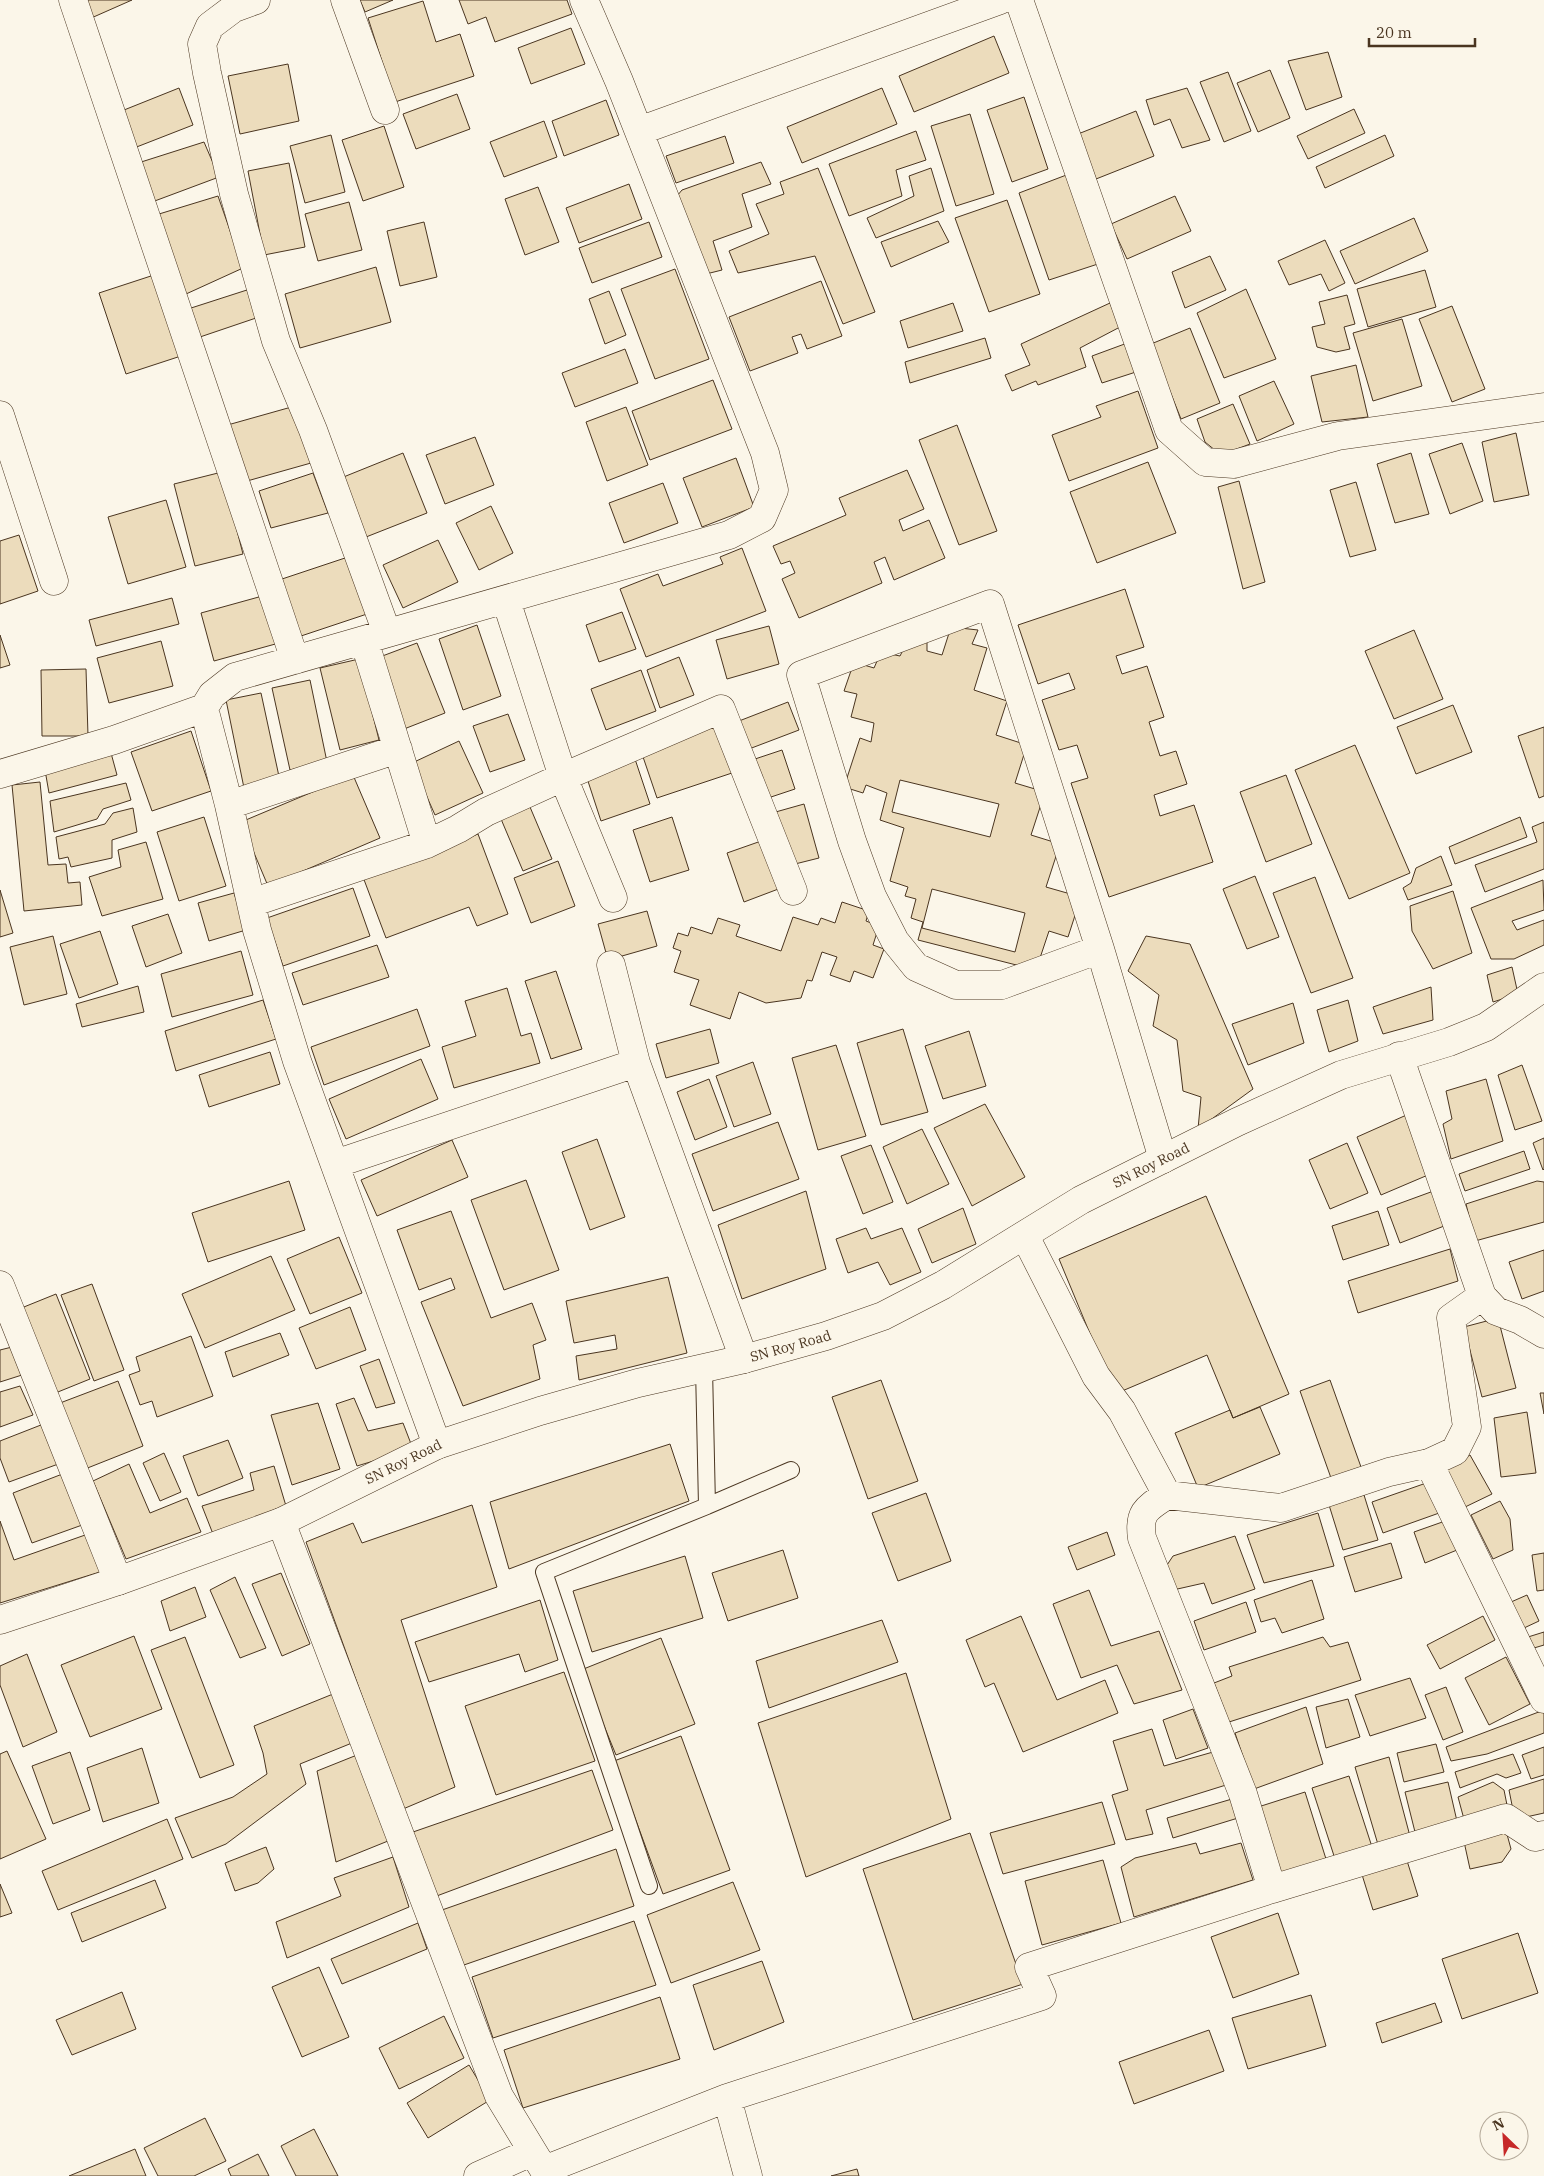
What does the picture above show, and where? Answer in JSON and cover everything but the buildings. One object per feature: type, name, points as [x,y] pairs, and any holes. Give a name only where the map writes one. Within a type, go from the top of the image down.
[{"type":"street","points":[[73,0],[295,660]]},
{"type":"street","points":[[256,0],[234,8],[210,26],[202,44],[207,73],[234,194],[276,341],[312,430],[376,636],[398,749],[427,844]]},
{"type":"street","points":[[345,0],[386,110]]},
{"type":"street","points":[[0,774],[114,740],[204,708],[212,695],[235,677],[729,535],[762,518],[774,490],[765,453],[639,131],[584,0]]},
{"type":"street","points":[[639,131],[1000,0]]},
{"type":"street","points":[[1020,0],[1169,430],[1204,462],[1234,464],[1338,436],[1544,407]]},
{"type":"street","points":[[0,415],[54,581]]},
{"type":"street","points":[[506,600],[563,777],[614,898]]},
{"type":"street","points":[[1100,950],[1002,985],[956,985],[916,967],[896,941],[872,896],[852,841],[801,675],[990,604],[1100,950],[1163,1159]]},
{"type":"street","points":[[204,708],[229,805],[257,930],[298,1061],[437,1444]]},
{"type":"street","points":[[251,902],[427,844],[458,830],[486,812],[721,709],[793,891]]},
{"type":"street","points":[[229,805],[398,749]]},
{"type":"street","points":[[611,965],[636,1064],[744,1359]]},
{"type":"street","name":"SN Roy Road","points":[[0,1620],[118,1581],[282,1522],[437,1444],[540,1411],[638,1383],[744,1359],[826,1336],[883,1316],[943,1285],[1081,1200],[1237,1122],[1340,1075],[1449,1042],[1486,1027],[1544,988]]},
{"type":"street","points":[[1400,1056],[1482,1296],[1496,1311],[1544,1334]]},
{"type":"street","points":[[335,1164],[636,1064]]},
{"type":"street","points":[[1025,1236],[1096,1376],[1122,1411],[1167,1494]]},
{"type":"street","points":[[0,1285],[118,1581]]},
{"type":"street","points":[[1272,1889],[1243,1794],[1142,1538],[1139,1523],[1146,1509],[1167,1494],[1281,1508],[1389,1472],[1429,1463],[1455,1451],[1468,1427],[1451,1318],[1482,1296]]},
{"type":"street","points":[[1429,1463],[1544,1698]]},
{"type":"street","points":[[282,1522],[499,2096],[527,2153],[544,2170],[727,2098],[1042,1996],[1029,1967],[1272,1889],[1506,1818],[1536,1837],[1544,1835]]},
{"type":"street","points":[[727,2098],[748,2176]]},
{"type":"street","points":[[478,2176],[527,2153]]},
{"type":"lane","points":[[704,1368],[707,1506]]},
{"type":"lane","points":[[650,1886],[544,1572],[792,1470]]}]
